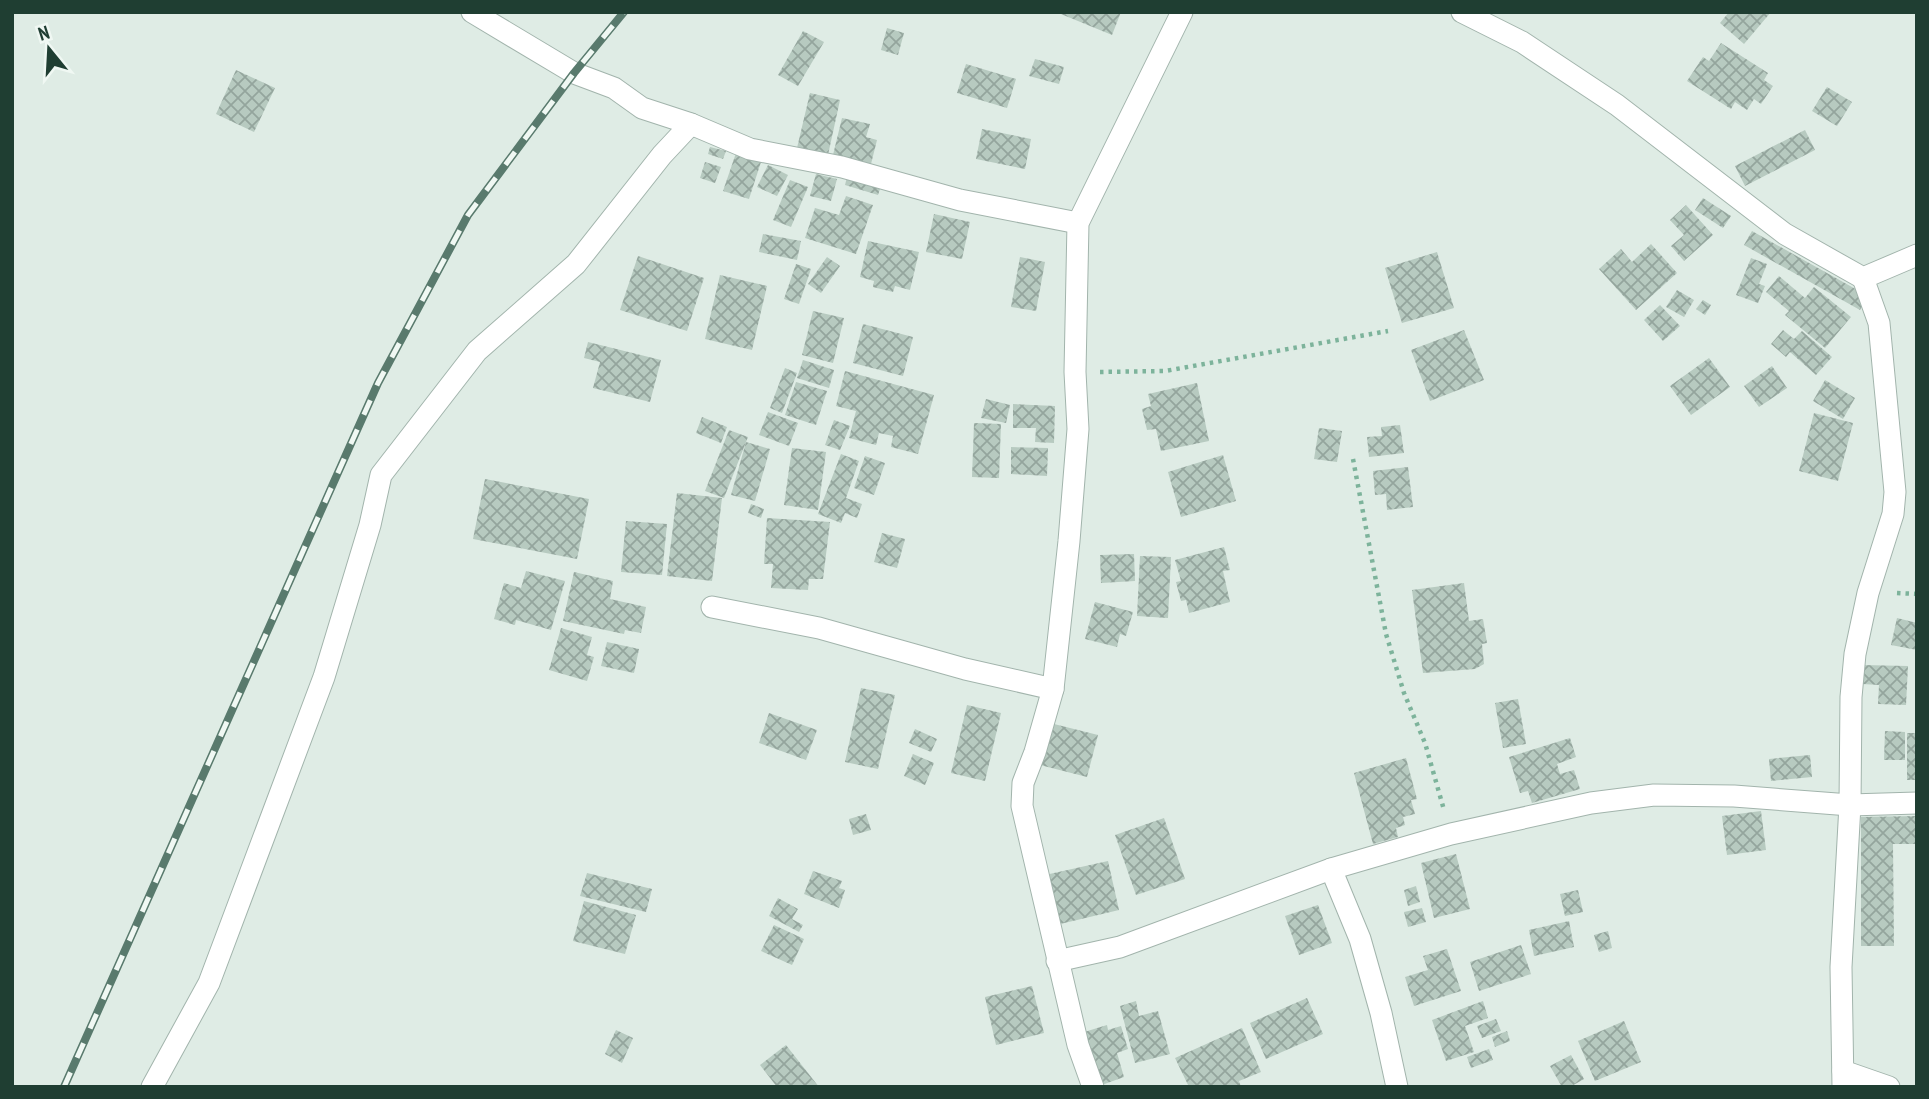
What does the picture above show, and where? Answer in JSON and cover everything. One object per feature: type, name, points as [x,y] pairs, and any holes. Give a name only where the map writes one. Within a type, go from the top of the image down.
[{"type":"street","points":[[472,12],[574,73],[614,89],[642,108],[691,124],[750,149],[842,167],[960,200],[1078,223]]},
{"type":"street","points":[[1093,1087],[1078,1045],[1022,806],[1023,783],[1053,689],[1069,541],[1078,429],[1075,372],[1078,223],[1182,12]]},
{"type":"street","points":[[1462,12],[1522,41],[1617,105],[1785,234],[1863,278],[1879,323],[1895,492],[1893,514],[1868,593],[1855,654],[1851,697],[1850,805],[1841,967],[1843,1079],[1889,1087]]},
{"type":"street","points":[[152,1087],[209,982],[324,677],[370,524],[381,475],[477,351],[576,264],[662,155],[691,124]]},
{"type":"street","points":[[1863,278],[1917,255]]},
{"type":"street","points":[[712,607],[819,628],[1053,689]]},
{"type":"street","points":[[1058,961],[1120,947],[1331,869],[1451,834],[1591,803],[1654,794],[1734,796],[1850,805],[1917,803]]},
{"type":"street","points":[[1331,869],[1360,939],[1381,1013],[1397,1087]]},
{"type":"path","points":[[1075,372],[1165,371],[1388,331]]},
{"type":"path","points":[[1353,458],[1386,634],[1404,693],[1425,743],[1451,834]]},
{"type":"building","points":[[1056,12],[1121,12],[1112,35]]},
{"type":"building","points":[[1729,12],[1771,12],[1744,44],[1720,23]]},
{"type":"building","points":[[887,28],[904,33],[898,55],[881,50]]},
{"type":"building","points":[[803,31],[824,42],[798,86],[778,75]]},
{"type":"building","points":[[1721,43],[1768,73],[1764,80],[1773,86],[1761,104],[1754,99],[1747,110],[1735,102],[1731,109],[1687,81],[1703,57],[1709,61]]},
{"type":"building","points":[[1035,59],[1064,67],[1059,84],[1029,76]]},
{"type":"building","points":[[966,64],[1016,79],[1007,108],[957,93]]},
{"type":"building","points":[[236,70],[275,88],[254,132],[216,114]]},
{"type":"building","points":[[1827,87],[1852,102],[1837,126],[1812,111]]},
{"type":"building","points":[[810,93],[840,100],[828,155],[797,148]]},
{"type":"building","points":[[842,118],[870,124],[866,137],[877,140],[870,168],[832,159]]},
{"type":"building","points":[[982,129],[1031,139],[1025,169],[976,159]]},
{"type":"building","points":[[1805,130],[1815,150],[1745,186],[1735,166]]},
{"type":"building","points":[[710,147],[726,151],[723,159],[708,154]]},
{"type":"building","points":[[736,153],[761,162],[749,199],[723,191]]},
{"type":"building","points":[[705,162],[721,167],[715,183],[700,178]]},
{"type":"building","points":[[768,165],[788,175],[777,196],[757,187]]},
{"type":"building","points":[[848,173],[882,183],[878,195],[845,185]]},
{"type":"building","points":[[816,174],[837,179],[831,201],[810,196]]},
{"type":"building","points":[[790,180],[808,187],[791,227],[773,220]]},
{"type":"building","points":[[846,196],[873,205],[856,254],[805,238],[815,208],[839,215]]},
{"type":"building","points":[[1703,198],[1731,216],[1723,228],[1695,210]]},
{"type":"building","points":[[1686,205],[1713,235],[1684,261],[1671,246],[1684,235],[1670,220]]},
{"type":"building","points":[[934,214],[970,222],[962,259],[926,252]]},
{"type":"building","points":[[1752,231],[1868,296],[1860,310],[1744,245]]},
{"type":"building","points":[[763,234],[801,241],[797,260],[759,252]]},
{"type":"building","points":[[868,241],[919,252],[910,290],[895,286],[893,292],[873,287],[874,281],[860,277]]},
{"type":"building","points":[[1651,244],[1677,273],[1636,310],[1599,269],[1621,249],[1632,262]]},
{"type":"building","points":[[1437,252],[1454,308],[1402,323],[1385,268]]},
{"type":"building","points":[[638,256],[704,278],[687,331],[620,310]]},
{"type":"building","points":[[827,257],[840,266],[821,293],[808,284]]},
{"type":"building","points":[[1020,257],[1045,262],[1036,311],[1011,307]]},
{"type":"building","points":[[1751,258],[1767,264],[1759,284],[1765,286],[1758,303],[1736,295]]},
{"type":"building","points":[[796,264],[811,269],[799,304],[784,299]]},
{"type":"building","points":[[720,275],[767,286],[752,350],[705,339]]},
{"type":"building","points":[[1779,276],[1805,298],[1814,287],[1851,317],[1825,348],[1785,315],[1789,311],[1766,292]]},
{"type":"building","points":[[1677,290],[1694,300],[1684,317],[1666,307]]},
{"type":"building","points":[[1703,300],[1711,305],[1705,315],[1696,309]]},
{"type":"building","points":[[1660,305],[1680,326],[1663,341],[1644,320]]},
{"type":"building","points":[[813,311],[844,318],[833,363],[802,355]]},
{"type":"building","points":[[863,324],[913,337],[903,376],[853,363]]},
{"type":"building","points":[[1464,330],[1484,380],[1430,401],[1411,350]]},
{"type":"building","points":[[1783,330],[1794,339],[1802,331],[1832,357],[1816,375],[1790,352],[1786,357],[1771,344]]},
{"type":"building","points":[[588,342],[661,360],[650,402],[593,388],[600,362],[584,358]]},
{"type":"building","points":[[1709,358],[1730,387],[1691,415],[1670,386]]},
{"type":"building","points":[[803,360],[834,370],[829,388],[797,378]]},
{"type":"building","points":[[1772,366],[1787,388],[1759,407],[1744,386]]},
{"type":"building","points":[[785,368],[797,373],[782,413],[770,408]]},
{"type":"building","points":[[845,371],[934,395],[918,454],[891,447],[893,436],[879,433],[876,445],[849,438],[856,411],[836,406]]},
{"type":"building","points":[[1825,380],[1855,398],[1843,419],[1813,401]]},
{"type":"building","points":[[796,382],[827,391],[816,425],[785,415]]},
{"type":"building","points":[[1197,383],[1209,441],[1161,451],[1156,429],[1147,430],[1142,409],[1151,406],[1148,394]]},
{"type":"building","points":[[986,399],[1010,405],[1006,423],[981,418]]},
{"type":"building","points":[[1013,404],[1055,406],[1054,443],[1035,442],[1036,428],[1013,428]]},
{"type":"building","points":[[768,412],[798,423],[789,446],[759,435]]},
{"type":"building","points":[[1814,413],[1853,423],[1838,481],[1799,471]]},
{"type":"building","points":[[702,417],[727,427],[721,443],[696,433]]},
{"type":"building","points":[[834,420],[850,426],[840,450],[825,445]]},
{"type":"building","points":[[974,423],[1001,424],[999,478],[972,477]]},
{"type":"building","points":[[1400,425],[1404,453],[1369,457],[1367,437],[1382,436],[1381,427]]},
{"type":"building","points":[[1319,428],[1342,431],[1337,462],[1314,459]]},
{"type":"building","points":[[729,430],[748,437],[724,498],[705,491]]},
{"type":"building","points":[[746,442],[770,449],[755,501],[731,495]]},
{"type":"building","points":[[1011,447],[1048,448],[1047,476],[1011,474]]},
{"type":"building","points":[[792,448],[826,452],[818,510],[784,505]]},
{"type":"building","points":[[841,454],[859,461],[846,498],[862,504],[857,518],[845,513],[841,523],[818,514]]},
{"type":"building","points":[[1223,455],[1236,501],[1181,517],[1168,472]]},
{"type":"building","points":[[865,456],[885,463],[874,495],[854,488]]},
{"type":"building","points":[[1408,467],[1413,507],[1387,510],[1386,494],[1375,495],[1373,471]]},
{"type":"building","points":[[485,479],[589,499],[577,559],[473,539]]},
{"type":"building","points":[[677,493],[722,498],[712,581],[667,576]]},
{"type":"building","points":[[751,504],[764,509],[761,518],[748,513]]},
{"type":"building","points":[[767,518],[830,522],[823,579],[809,579],[808,590],[771,588],[773,564],[764,564]]},
{"type":"building","points":[[626,521],[667,524],[662,575],[621,572]]},
{"type":"building","points":[[882,533],[905,539],[897,568],[874,562]]},
{"type":"building","points":[[1224,547],[1230,570],[1223,571],[1230,602],[1189,613],[1186,600],[1181,601],[1176,582],[1181,581],[1175,560]]},
{"type":"building","points":[[1134,554],[1135,581],[1101,583],[1100,555]]},
{"type":"building","points":[[1140,556],[1171,557],[1168,618],[1137,616]]},
{"type":"building","points":[[526,571],[565,581],[551,630],[516,620],[515,625],[494,619],[504,583],[521,588]]},
{"type":"building","points":[[574,572],[613,581],[610,599],[646,607],[641,633],[625,630],[624,634],[563,621]]},
{"type":"building","points":[[1464,583],[1469,621],[1483,619],[1487,643],[1482,644],[1484,664],[1475,669],[1423,673],[1412,590]]},
{"type":"building","points":[[1095,602],[1133,612],[1126,636],[1120,634],[1117,647],[1085,639]]},
{"type":"building","points":[[1897,618],[1917,623],[1917,650],[1891,645]]},
{"type":"building","points":[[561,628],[592,637],[587,655],[594,657],[587,681],[549,670]]},
{"type":"building","points":[[607,642],[639,649],[634,673],[601,666]]},
{"type":"building","points":[[1863,665],[1908,666],[1906,705],[1878,704],[1879,685],[1862,684]]},
{"type":"building","points":[[861,688],[895,695],[878,769],[845,762]]},
{"type":"building","points":[[1518,699],[1526,744],[1503,748],[1495,703]]},
{"type":"building","points":[[967,705],[1001,713],[985,781],[951,773]]},
{"type":"building","points":[[769,713],[817,730],[806,760],[759,743]]},
{"type":"building","points":[[1050,723],[1098,735],[1087,777],[1040,765]]},
{"type":"building","points":[[915,729],[937,739],[931,752],[909,743]]},
{"type":"building","points":[[1885,731],[1905,732],[1905,760],[1884,760]]},
{"type":"building","points":[[1907,733],[1917,733],[1917,780],[1907,780]]},
{"type":"building","points":[[1570,738],[1576,757],[1557,764],[1560,774],[1574,770],[1580,789],[1532,803],[1528,791],[1520,793],[1509,757]]},
{"type":"building","points":[[913,754],[934,763],[925,785],[904,776]]},
{"type":"building","points":[[1810,755],[1812,777],[1771,781],[1769,759]]},
{"type":"building","points":[[1406,758],[1417,799],[1411,800],[1415,814],[1403,817],[1405,825],[1396,828],[1398,837],[1373,844],[1354,773]]},
{"type":"building","points":[[1761,811],[1766,850],[1727,855],[1722,816]]},
{"type":"building","points":[[866,814],[871,830],[853,835],[849,819]]},
{"type":"building","points":[[1917,816],[1917,844],[1893,844],[1894,946],[1861,946],[1861,817]]},
{"type":"building","points":[[1164,818],[1185,879],[1136,895],[1115,835]]},
{"type":"building","points":[[1456,854],[1470,909],[1434,918],[1421,863]]},
{"type":"building","points":[[1108,861],[1119,910],[1056,925],[1045,875]]},
{"type":"building","points":[[813,871],[842,881],[839,888],[845,890],[839,908],[804,894]]},
{"type":"building","points":[[587,873],[652,889],[646,912],[580,896]]},
{"type":"building","points":[[1416,886],[1420,902],[1408,906],[1404,890]]},
{"type":"building","points":[[1578,890],[1583,912],[1565,916],[1560,894]]},
{"type":"building","points":[[778,898],[798,909],[792,919],[803,925],[799,932],[769,916]]},
{"type":"building","points":[[584,901],[636,915],[625,954],[573,941]]},
{"type":"building","points":[[1318,905],[1332,943],[1299,955],[1285,916]]},
{"type":"building","points":[[1422,908],[1426,922],[1408,927],[1404,912]]},
{"type":"building","points":[[1569,921],[1574,947],[1534,956],[1529,930]]},
{"type":"building","points":[[774,925],[804,939],[792,965],[761,951]]},
{"type":"building","points":[[1608,931],[1612,948],[1599,952],[1594,935]]},
{"type":"building","points":[[1521,945],[1531,974],[1479,991],[1470,962]]},
{"type":"building","points":[[1447,949],[1461,991],[1414,1006],[1405,977],[1428,970],[1423,956]]},
{"type":"building","points":[[1032,986],[1044,1033],[996,1045],[985,997]]},
{"type":"building","points":[[1307,998],[1323,1034],[1266,1059],[1250,1023]]},
{"type":"building","points":[[1136,1001],[1139,1016],[1158,1011],[1170,1054],[1135,1063],[1120,1006]]},
{"type":"building","points":[[1483,1001],[1488,1018],[1465,1026],[1474,1052],[1446,1061],[1432,1020]]},
{"type":"building","points":[[1496,1019],[1501,1031],[1482,1038],[1477,1026]]},
{"type":"building","points":[[1624,1021],[1641,1062],[1595,1081],[1578,1041]]},
{"type":"building","points":[[1107,1025],[1108,1030],[1121,1026],[1128,1049],[1117,1053],[1124,1077],[1099,1086],[1081,1033]]},
{"type":"building","points":[[1242,1028],[1261,1072],[1239,1081],[1241,1087],[1189,1087],[1175,1058]]},
{"type":"building","points":[[616,1030],[633,1038],[622,1063],[605,1054]]},
{"type":"building","points":[[1507,1031],[1510,1041],[1495,1047],[1492,1037]]},
{"type":"building","points":[[786,1045],[819,1087],[777,1087],[760,1065]]},
{"type":"building","points":[[1489,1049],[1493,1060],[1471,1068],[1467,1057]]},
{"type":"building","points":[[1571,1055],[1584,1079],[1570,1087],[1562,1087],[1550,1066]]},
{"type":"railway","points":[[64,1087],[378,383],[468,215],[574,73],[624,12]]}]
